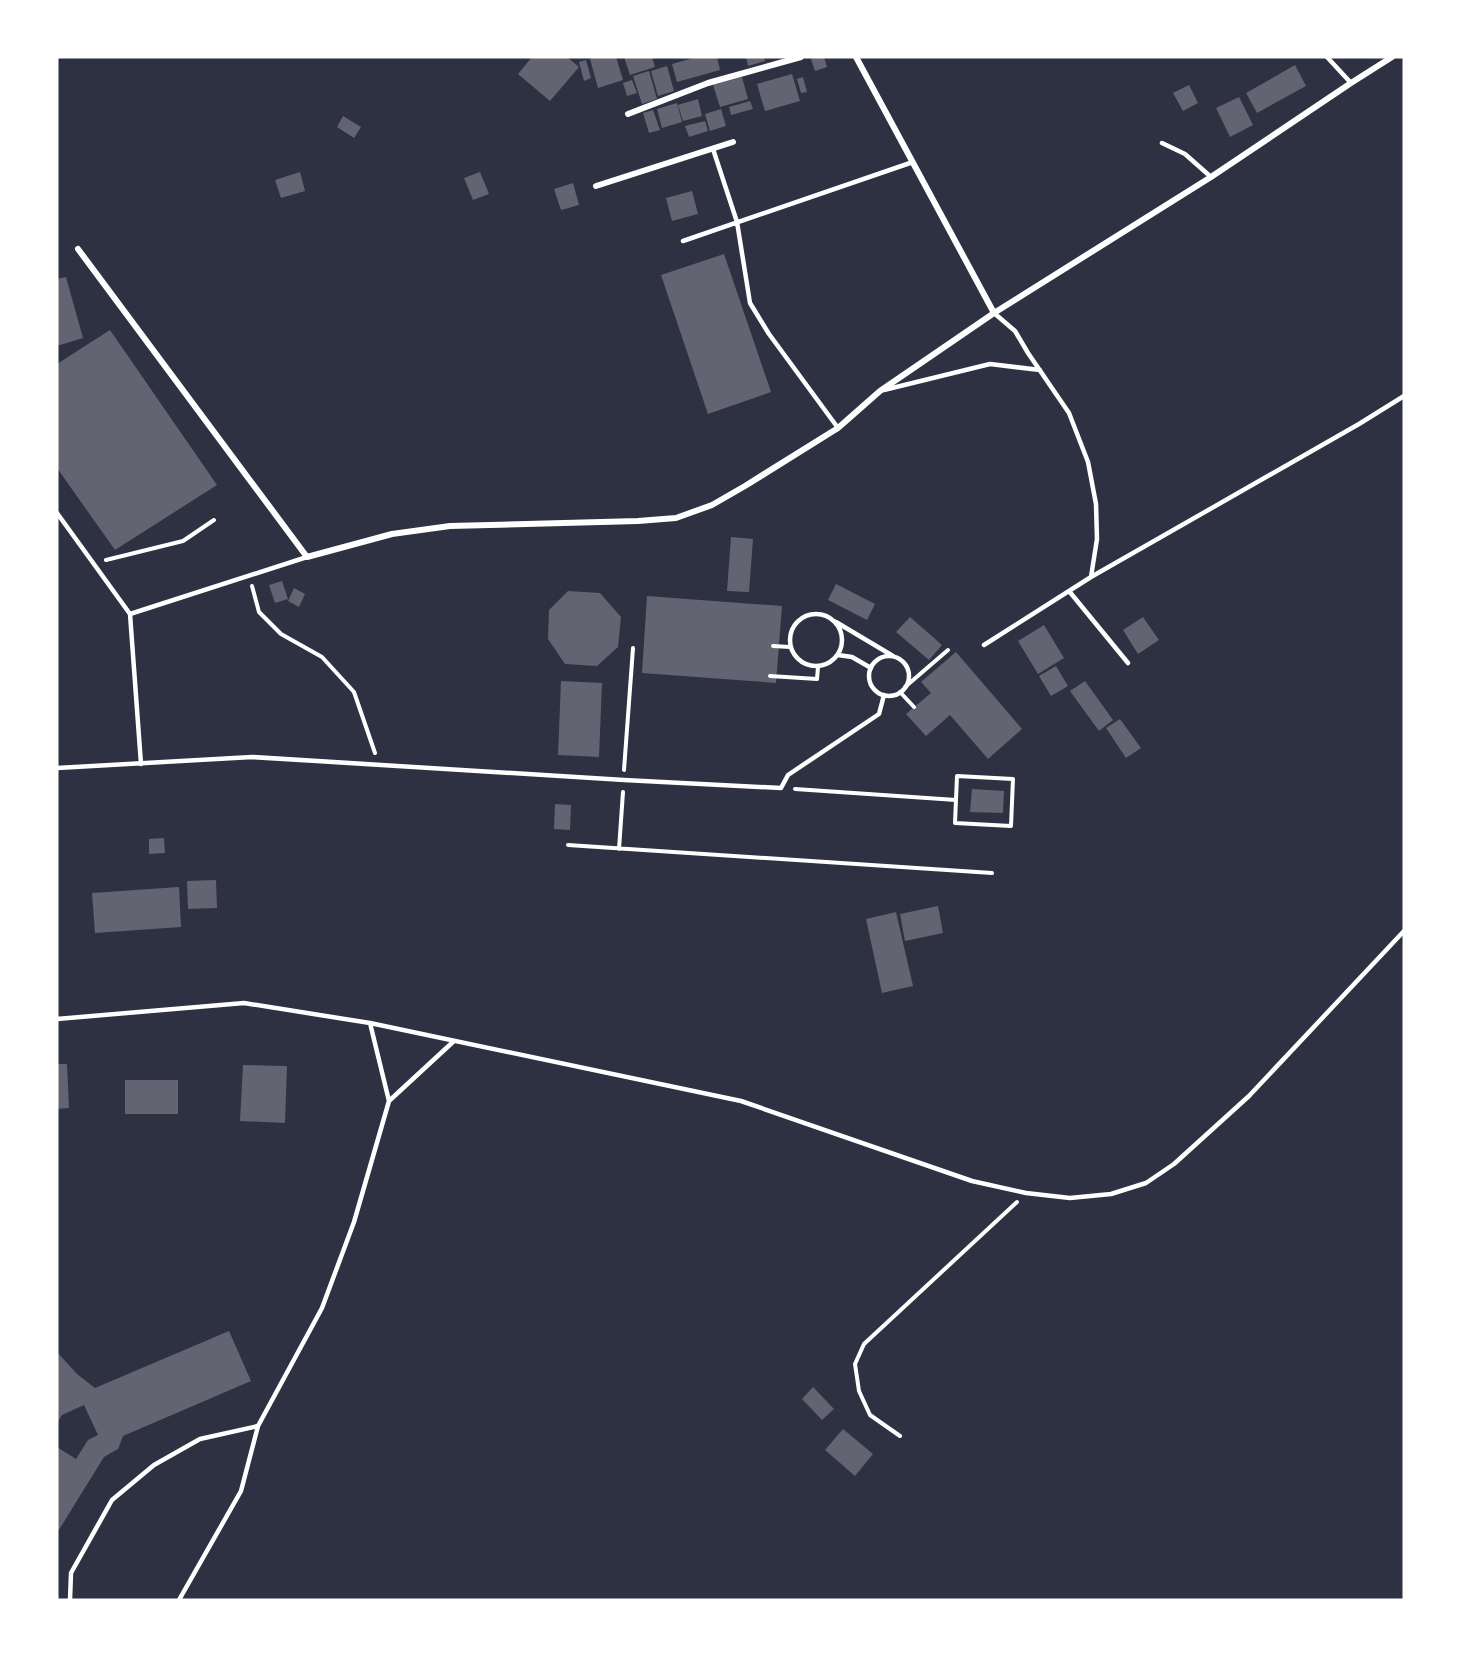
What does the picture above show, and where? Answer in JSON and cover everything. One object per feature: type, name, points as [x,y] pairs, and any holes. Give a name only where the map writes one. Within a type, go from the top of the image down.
[{"type":"street","points":[[628,114],[708,83],[801,57]]},
{"type":"street","points":[[856,57],[994,313]]},
{"type":"street","points":[[78,249],[307,557],[392,534],[450,526],[676,518],[712,505],[838,428],[880,391],[994,313],[1210,177],[1392,57]]},
{"type":"street","points":[[596,186],[733,142]]},
{"type":"lane","points":[[1327,57],[1351,83]]},
{"type":"lane","points":[[1162,143],[1185,154],[1210,177]]},
{"type":"lane","points":[[713,148],[737,222],[750,303],[769,334],[838,428]]},
{"type":"lane","points":[[683,241],[913,162]]},
{"type":"lane","points":[[994,313],[1015,331],[1069,413],[1088,462],[1096,504],[1097,539],[1091,577]]},
{"type":"lane","points":[[880,391],[990,364],[1040,370]]},
{"type":"lane","points":[[984,645],[1091,577],[1404,396]]},
{"type":"lane","points":[[57,513],[130,614],[141,764]]},
{"type":"lane","points":[[130,614],[307,557]]},
{"type":"lane","points":[[1069,591],[1128,663]]},
{"type":"lane","points":[[836,622],[842,632],[842,644],[838,655],[829,663],[818,667],[806,665],[796,658],[790,647],[790,636],[794,625],[803,617],[814,614],[826,615],[896,657],[906,666],[909,681],[900,692],[892,696],[876,692],[869,676],[871,668],[881,658],[896,657]]},
{"type":"lane","points":[[838,655],[852,657],[871,668]]},
{"type":"lane","points":[[57,768],[252,757],[782,788],[788,776],[879,714],[884,695]]},
{"type":"lane","points":[[57,1019],[244,1004],[370,1023],[741,1101],[972,1181],[1026,1193],[1070,1198],[1111,1194],[1146,1183],[1174,1164],[1249,1096],[1404,931]]},
{"type":"lane","points":[[179,1600],[241,1491],[258,1425],[322,1308],[354,1222],[389,1101],[370,1023]]},
{"type":"lane","points":[[389,1101],[454,1041]]},
{"type":"lane","points":[[70,1600],[71,1573],[112,1500],[154,1465],[200,1439],[258,1425]]},
{"type":"path","points":[[94,564],[183,541],[214,520]]},
{"type":"path","points":[[249,576],[259,612],[281,634],[322,657],[354,692],[380,765]]},
{"type":"path","points":[[772,646],[790,647]]},
{"type":"path","points":[[619,849],[633,648]]},
{"type":"path","points":[[905,687],[948,650]]},
{"type":"path","points":[[770,676],[817,679],[818,667]]},
{"type":"path","points":[[900,692],[914,707]]},
{"type":"path","points":[[957,776],[1014,779],[1011,826],[955,823],[956,800],[957,776]]},
{"type":"path","points":[[782,788],[956,800]]},
{"type":"path","points":[[568,845],[992,873]]},
{"type":"path","points":[[900,1436],[870,1415],[859,1391],[855,1364],[864,1344],[1026,1193]]},
{"type":"building","points":[[532,57],[567,57],[579,67],[550,101],[518,74]]},
{"type":"building","points":[[616,57],[623,80],[598,88],[590,59]]},
{"type":"building","points":[[624,57],[652,57],[655,67],[630,75]]},
{"type":"building","points":[[697,57],[717,57],[720,70],[677,82],[672,64]]},
{"type":"building","points":[[746,57],[764,57],[765,61],[748,66]]},
{"type":"building","points":[[824,57],[827,67],[815,71],[811,59]]},
{"type":"building","points":[[586,60],[591,78],[584,81],[579,62]]},
{"type":"building","points":[[1295,65],[1306,86],[1257,113],[1246,93]]},
{"type":"building","points":[[667,66],[674,91],[658,96],[651,71]]},
{"type":"building","points":[[649,71],[657,99],[642,104],[633,76]]},
{"type":"building","points":[[792,74],[800,101],[765,111],[757,84]]},
{"type":"building","points":[[742,77],[748,99],[720,107],[713,85]]},
{"type":"building","points":[[803,77],[807,92],[801,93],[797,79]]},
{"type":"building","points":[[632,80],[637,93],[627,96],[623,83]]},
{"type":"building","points":[[1189,85],[1198,103],[1183,111],[1173,93]]},
{"type":"building","points":[[1239,97],[1253,125],[1230,137],[1216,108]]},
{"type":"building","points":[[698,99],[702,116],[683,121],[678,105]]},
{"type":"building","points":[[750,101],[753,109],[731,115],[729,107]]},
{"type":"building","points":[[677,103],[682,122],[662,128],[657,109]]},
{"type":"building","points":[[721,109],[726,126],[710,131],[705,114]]},
{"type":"building","points":[[653,110],[660,130],[649,133],[643,113]]},
{"type":"building","points":[[343,116],[361,127],[354,138],[337,127]]},
{"type":"building","points":[[705,121],[708,131],[689,137],[685,126]]},
{"type":"building","points":[[300,172],[305,191],[281,198],[275,180]]},
{"type":"building","points":[[480,172],[489,194],[473,200],[464,178]]},
{"type":"building","points":[[573,183],[579,205],[561,210],[554,189]]},
{"type":"building","points":[[692,191],[698,214],[672,221],[666,198]]},
{"type":"building","points":[[724,254],[771,392],[708,414],[661,275]]},
{"type":"building","points":[[66,277],[83,338],[57,346],[57,279]]},
{"type":"building","points":[[110,330],[217,485],[115,550],[57,468],[57,364]]},
{"type":"building","points":[[731,537],[753,539],[749,592],[727,591]]},
{"type":"building","points":[[282,581],[288,599],[275,603],[269,585]]},
{"type":"building","points":[[836,584],[875,604],[867,620],[828,600]]},
{"type":"building","points":[[294,588],[305,594],[299,607],[288,601]]},
{"type":"building","points":[[568,591],[600,593],[621,617],[618,647],[597,666],[565,664],[548,639],[549,610]]},
{"type":"building","points":[[647,596],[782,606],[776,683],[642,673]]},
{"type":"building","points":[[910,617],[942,645],[929,660],[896,632]]},
{"type":"building","points":[[1143,617],[1159,640],[1138,654],[1123,630]]},
{"type":"building","points":[[1044,625],[1064,658],[1038,674],[1018,641]]},
{"type":"building","points":[[956,652],[1022,729],[988,759],[950,715],[926,736],[906,714],[931,693],[921,682]]},
{"type":"building","points":[[1056,666],[1068,686],[1051,696],[1039,676]]},
{"type":"building","points":[[561,681],[602,683],[599,757],[558,755]]},
{"type":"building","points":[[1085,681],[1113,720],[1099,731],[1070,691]]},
{"type":"building","points":[[1120,719],[1141,748],[1126,758],[1106,728]]},
{"type":"building","points":[[972,789],[1004,791],[1003,813],[970,812]]},
{"type":"building","points":[[555,804],[571,805],[570,830],[554,829]]},
{"type":"building","points":[[164,838],[165,853],[149,854],[149,839]]},
{"type":"building","points":[[216,880],[217,908],[188,909],[187,881]]},
{"type":"building","points":[[179,887],[181,927],[95,933],[92,893]]},
{"type":"building","points":[[938,906],[943,933],[905,941],[900,914]]},
{"type":"building","points":[[896,912],[913,986],[882,993],[866,919]]},
{"type":"building","points":[[57,1064],[67,1064],[69,1108],[57,1109]]},
{"type":"building","points":[[243,1065],[287,1066],[285,1123],[240,1121]]},
{"type":"building","points":[[125,1080],[178,1080],[178,1114],[125,1114]]},
{"type":"building","points":[[229,1331],[251,1381],[123,1436],[118,1449],[104,1457],[57,1533],[57,1447],[76,1459],[88,1440],[98,1435],[84,1405],[62,1415],[57,1423],[57,1352],[77,1374],[95,1388]]},
{"type":"building","points":[[813,1387],[834,1409],[822,1420],[802,1399]]},
{"type":"building","points":[[843,1429],[873,1454],[855,1476],[825,1450]]}]
